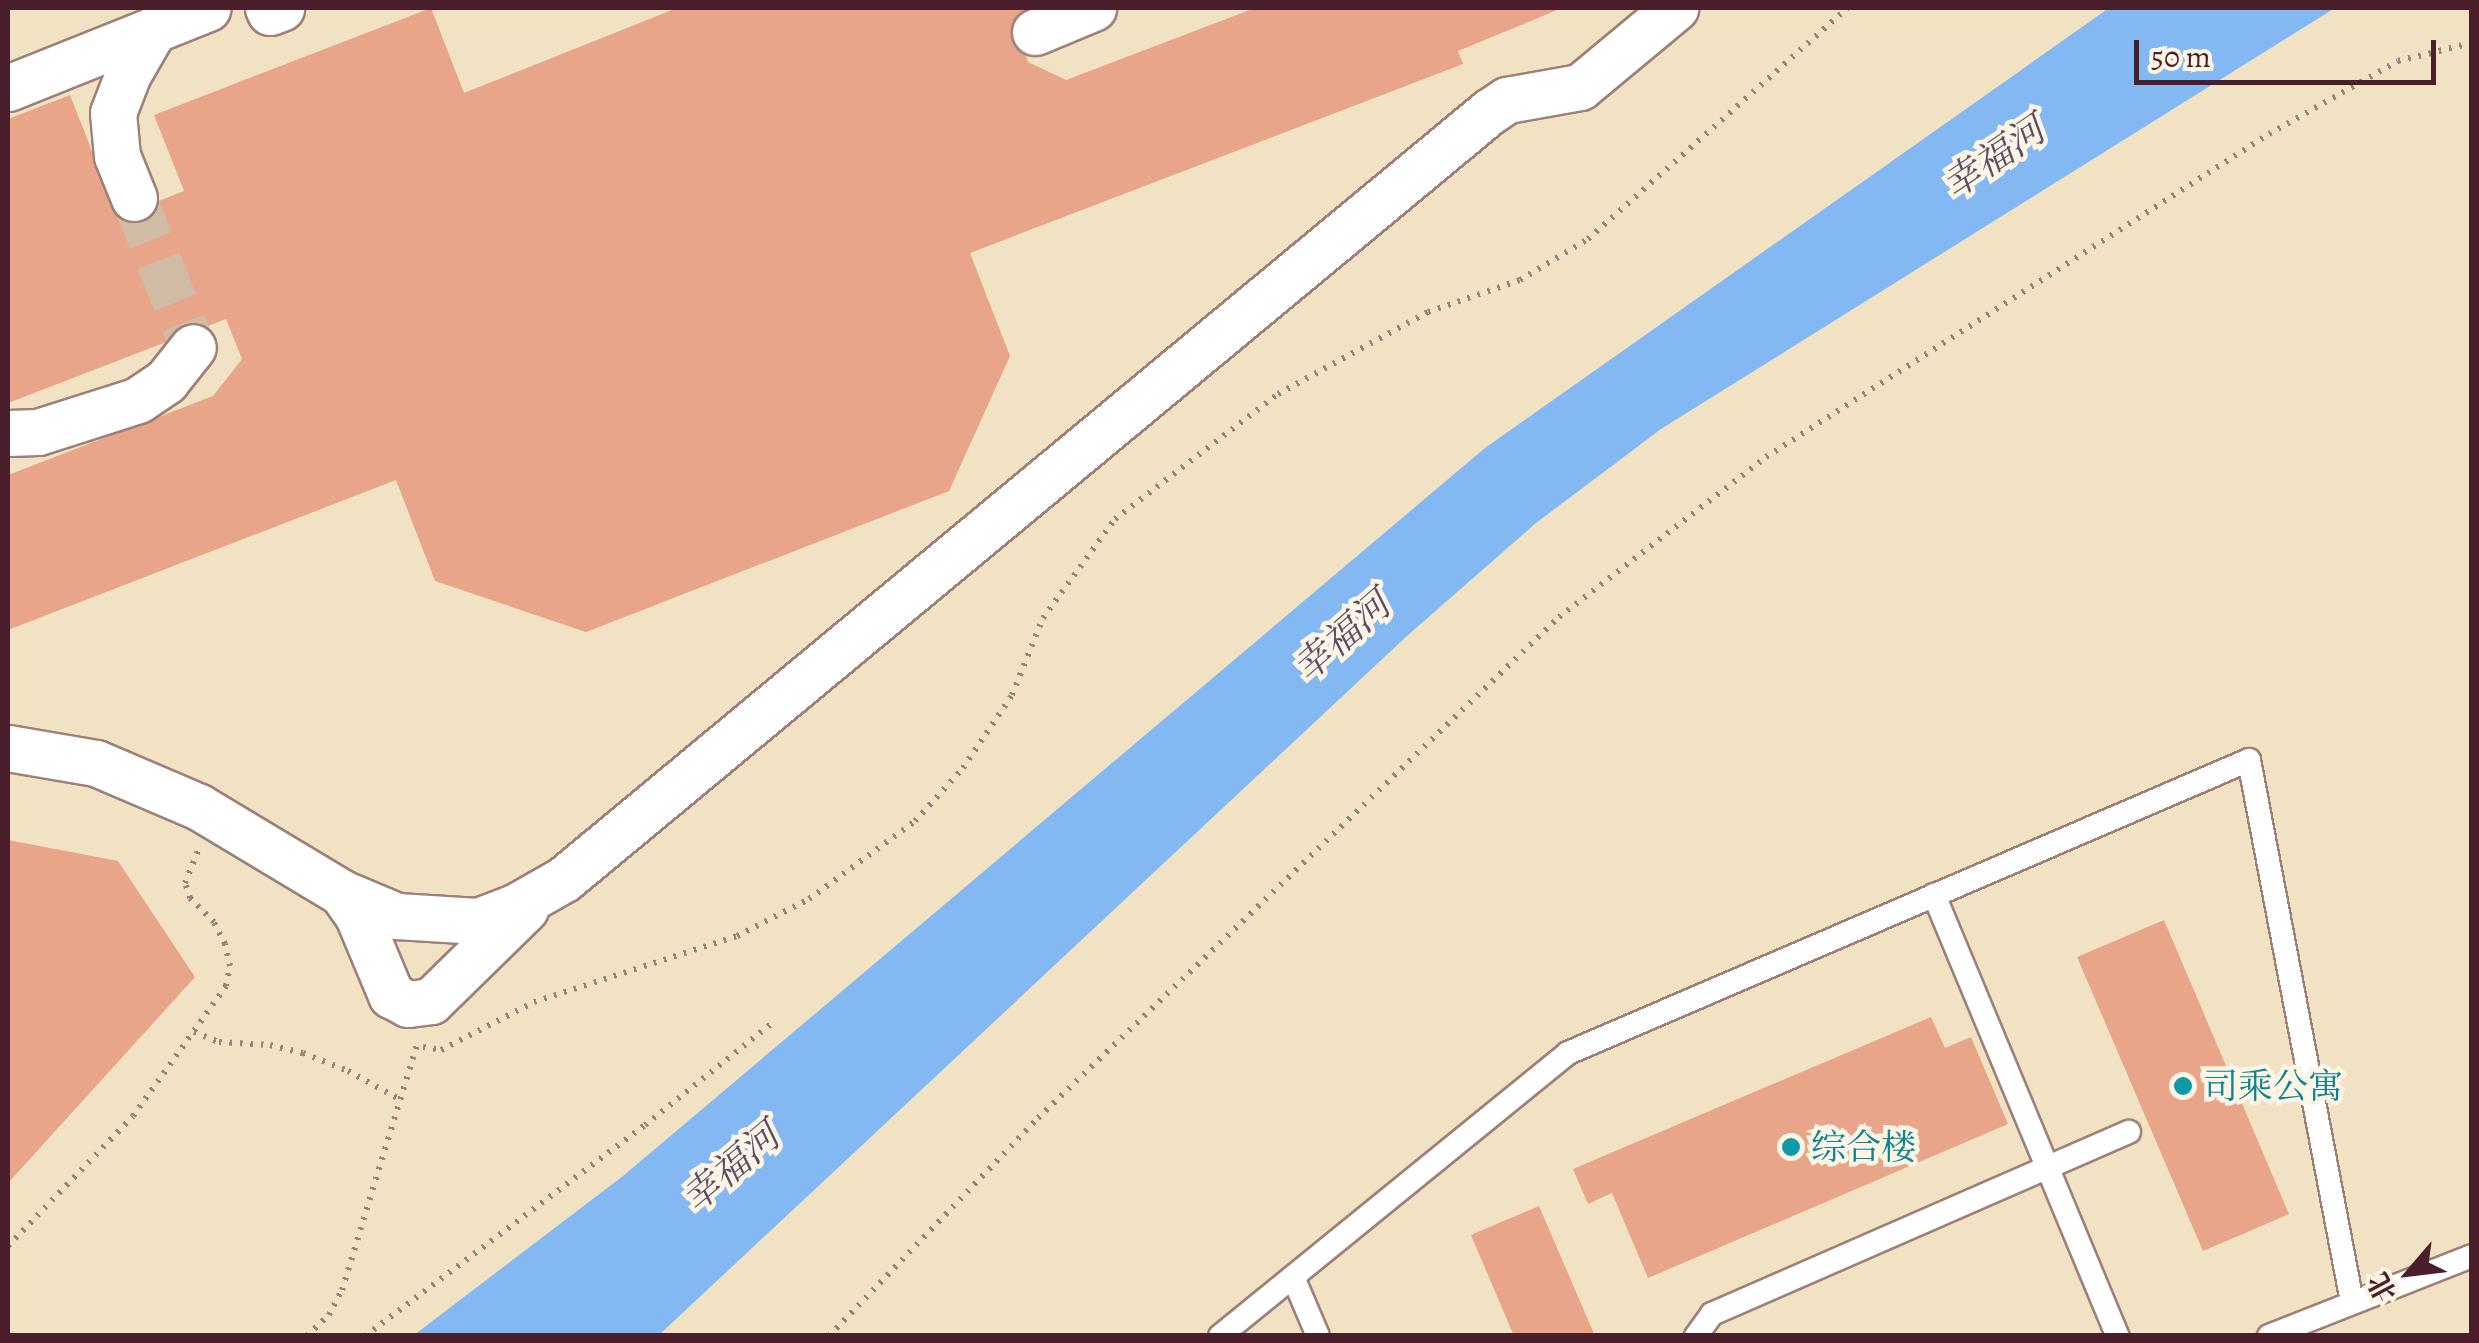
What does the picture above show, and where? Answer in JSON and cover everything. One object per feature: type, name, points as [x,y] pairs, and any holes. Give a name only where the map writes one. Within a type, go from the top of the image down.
[{"type":"street","points":[[8,88],[208,8]]},
{"type":"street","points":[[268,8],[270,12],[281,8]]},
{"type":"street","points":[[1034,32],[1093,8]]},
{"type":"street","points":[[8,748],[96,763],[217,817],[342,893],[397,916],[478,921],[564,880],[1489,112],[1507,100],[1580,86],[1675,8]]},
{"type":"street","points":[[134,198],[118,156],[113,112],[128,74],[154,29]]},
{"type":"street","points":[[8,434],[38,432],[138,400],[166,381],[192,348]]},
{"type":"street","points":[[342,893],[358,916],[391,995],[408,1004],[431,1001],[544,890]]},
{"type":"lane","points":[[1220,1336],[1568,1053],[2249,760],[2352,1302]]},
{"type":"lane","points":[[1934,895],[2118,1336]]},
{"type":"lane","points":[[1696,1336],[1712,1314],[2129,1132]]},
{"type":"lane","points":[[2269,1336],[2315,1327],[2352,1302],[2472,1256]]},
{"type":"lane","points":[[1293,1277],[1318,1336]]},
{"type":"path","points":[[417,1046],[441,1050],[534,1002],[737,936],[809,899],[915,820],[963,768],[1012,695],[1042,618],[1115,519],[1278,394],[1428,312],[1520,280],[1588,239],[1847,8]]},
{"type":"path","points":[[829,1336],[1038,1118],[1559,616],[1766,457],[2269,134],[2398,61],[2472,43]]},
{"type":"path","points":[[8,1246],[133,1116],[226,986],[230,966],[214,922],[200,912],[185,884],[188,868],[217,817]]},
{"type":"path","points":[[307,1336],[329,1315],[342,1290],[431,1001]]},
{"type":"path","points":[[365,1336],[646,1125],[771,1024]]},
{"type":"path","points":[[194,1032],[219,1042],[270,1044],[303,1053],[348,1070],[400,1100]]},
{"type":"water","name":"幸福河","points":[[2109,8],[2335,8],[1661,429],[1536,523],[1408,635],[659,1335],[414,1335],[623,1176],[1485,448]]},
{"type":"building","points":[[431,8],[464,93],[677,8],[1060,8],[1016,26],[1028,62],[1066,80],[1255,8],[1562,8],[1458,51],[1463,64],[970,253],[1010,356],[949,491],[586,632],[435,581],[396,480],[8,630],[8,475],[213,396],[242,359],[226,319],[8,403],[8,119],[70,95],[118,217],[184,191],[154,115]]},
{"type":"building","points":[[8,840],[118,861],[195,977],[8,1183]]},
{"type":"building","name":"司乘公寓","points":[[2164,920],[2289,1214],[2203,1251],[2077,957]]},
{"type":"building","name":"综合楼","points":[[1931,1017],[1945,1048],[1971,1037],[2008,1124],[1648,1278],[1612,1193],[1588,1204],[1573,1169]]},
{"type":"building","points":[[1539,1206],[1595,1336],[1514,1336],[1471,1235]]},
{"type":"tunnel","points":[[134,198],[193,347]]},
{"type":"place","name":"司乘公寓","points":[[2183,1086]]},
{"type":"place","name":"综合楼","points":[[1791,1147]]}]
